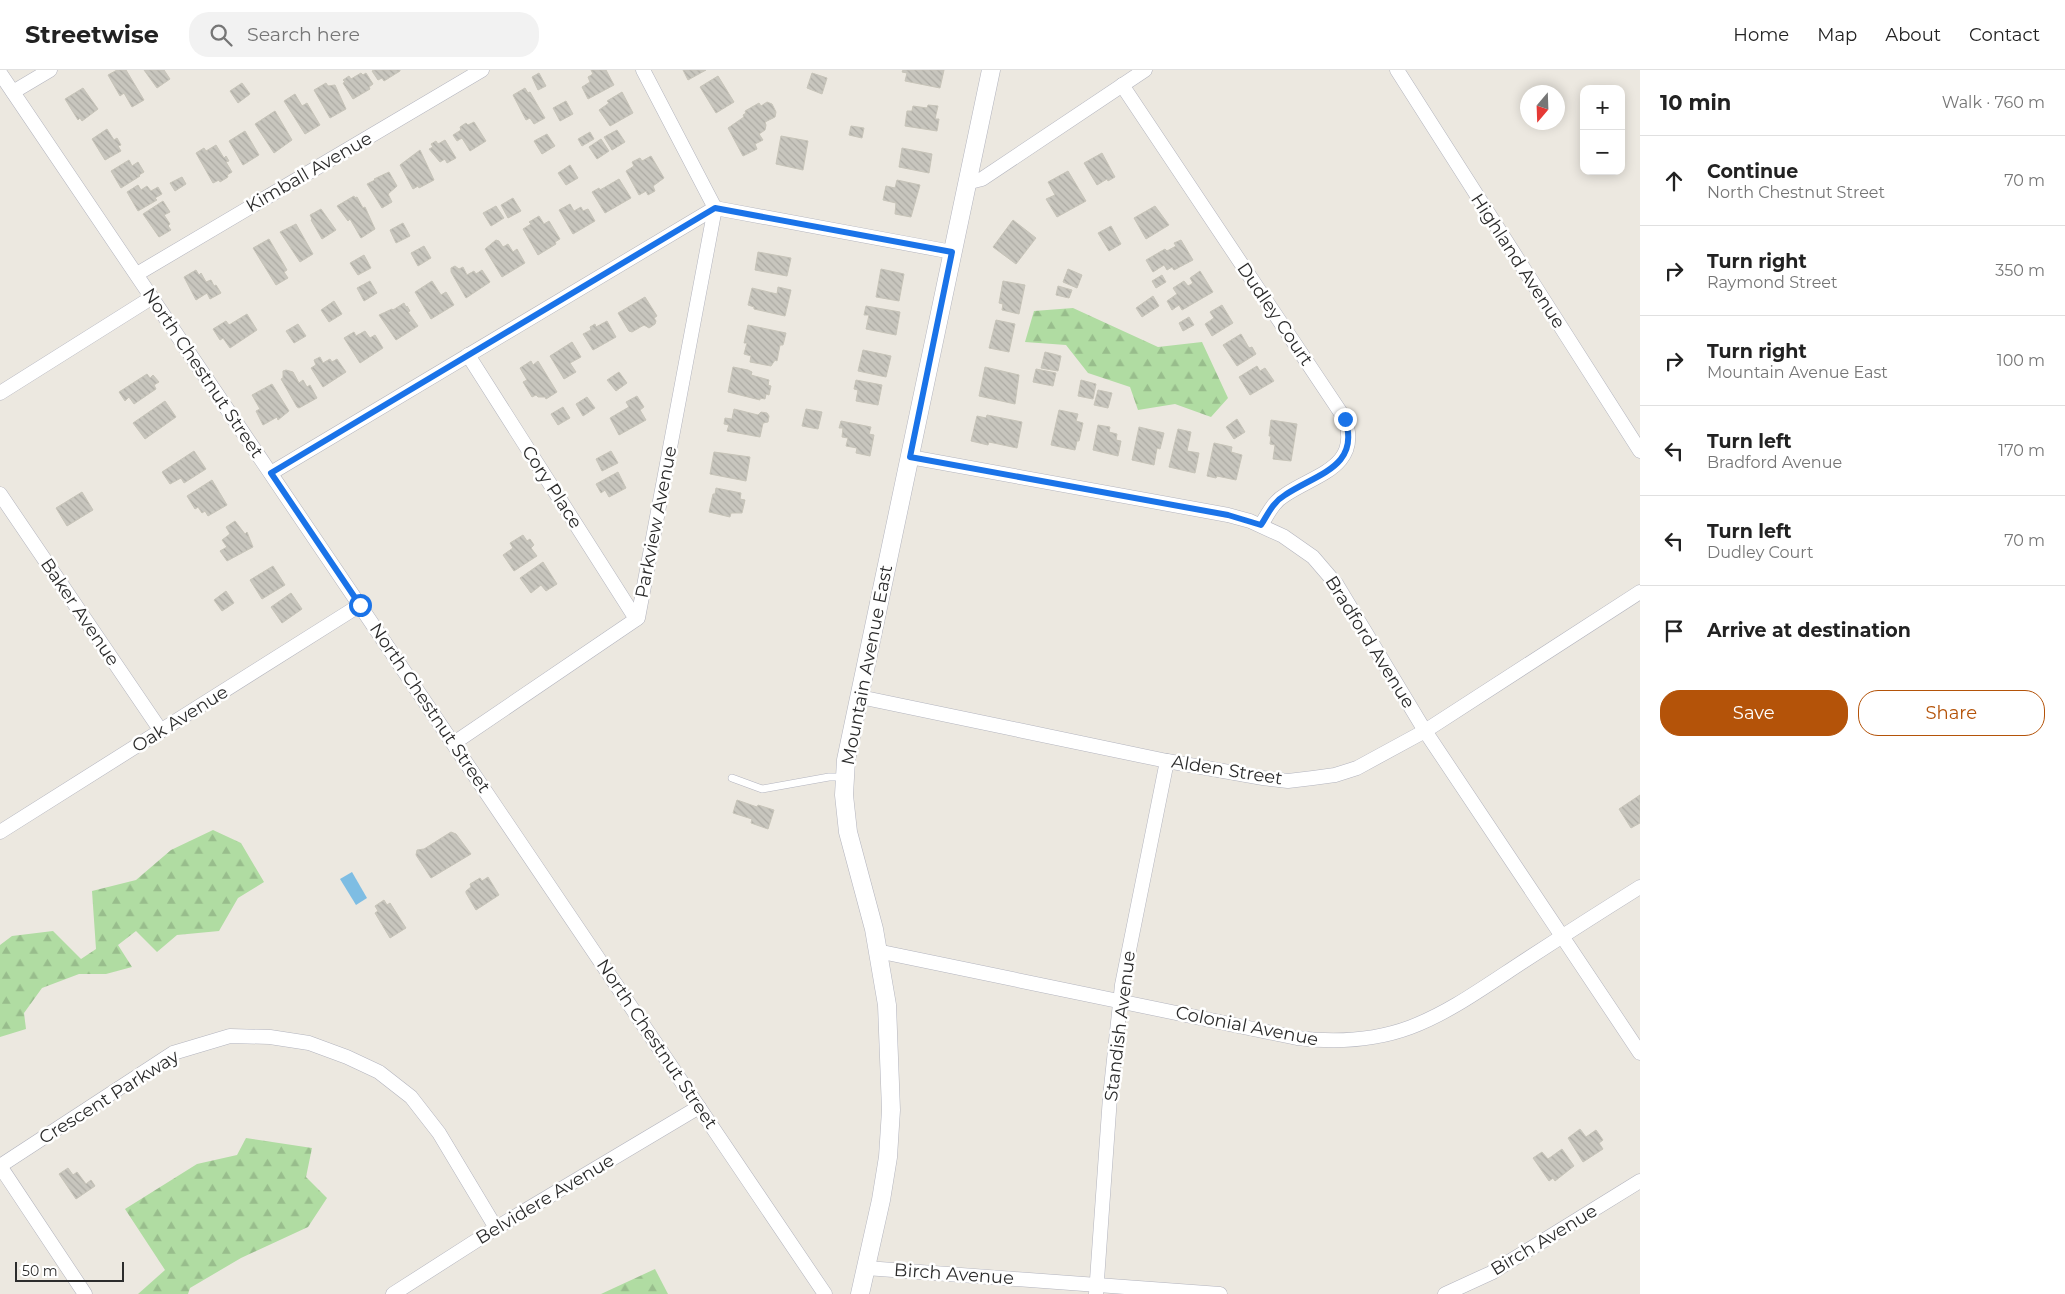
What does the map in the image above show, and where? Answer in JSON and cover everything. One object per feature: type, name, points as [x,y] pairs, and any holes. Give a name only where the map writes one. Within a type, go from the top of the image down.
[{"type":"street","points":[[13,92],[50,70]]},
{"type":"street","name":"Kimball Avenue","points":[[136,274],[482,70]]},
{"type":"street","points":[[643,70],[715,208]]},
{"type":"street","name":"Mountain Avenue East","points":[[860,1294],[881,1200],[888,1157],[891,1110],[886,1005],[874,929],[848,832],[844,795],[846,760],[991,70]]},
{"type":"street","points":[[966,183],[982,179],[1145,70]]},
{"type":"street","name":"Highland Avenue","points":[[1396,70],[1640,451]]},
{"type":"street","name":"North Chestnut Street","points":[[0,73],[825,1294]]},
{"type":"street","name":"Dudley Court","points":[[1122,85],[1345,419],[1349,430],[1347,447],[1339,463],[1284,495],[1272,505],[1261,525]]},
{"type":"street","points":[[271,473],[715,208],[952,252]]},
{"type":"street","name":"Parkview Avenue","points":[[454,743],[636,619],[715,208]]},
{"type":"street","points":[[0,393],[151,298]]},
{"type":"street","name":"Cory Place","points":[[468,355],[636,619]]},
{"type":"street","name":"Bradford Avenue","points":[[910,457],[1228,515],[1261,525],[1299,546],[1313,557],[1337,584],[1425,731],[1640,1053]]},
{"type":"street","name":"Baker Avenue","points":[[0,494],[161,731]]},
{"type":"street","name":"Alden Street","points":[[860,697],[1167,761],[1263,778],[1288,781],[1335,775],[1357,768],[1425,731],[1640,592]]},
{"type":"street","name":"Oak Avenue","points":[[0,832],[360,605]]},
{"type":"street","name":"Standish Avenue","points":[[1096,1289],[1110,1098],[1120,1001],[1167,761]]},
{"type":"street","name":"Colonial Avenue","points":[[877,951],[1297,1038],[1328,1041],[1368,1039],[1406,1030],[1436,1018],[1640,887]]},
{"type":"street","name":"Crescent Parkway","points":[[0,1166],[173,1053],[230,1036],[270,1037],[309,1044],[347,1057],[379,1072],[411,1097],[439,1133],[496,1228]]},
{"type":"street","name":"Belvidere Avenue","points":[[393,1294],[496,1228],[699,1107]]},
{"type":"street","points":[[0,1166],[85,1294]]},
{"type":"street","name":"Birch Avenue","points":[[1445,1294],[1491,1273],[1640,1181]]},
{"type":"street","name":"Birch Avenue","points":[[866,1268],[1096,1289],[1220,1294]]},
{"type":"lane","points":[[732,778],[762,790],[829,777],[845,777]]},
{"type":"green space","points":[[1073,308],[1158,347],[1202,342],[1228,398],[1211,417],[1175,404],[1138,410],[1130,387],[1088,373],[1066,345],[1025,342],[1034,311]]},
{"type":"green space","points":[[213,830],[241,843],[264,882],[238,898],[219,931],[177,935],[157,952],[136,931],[118,945],[132,967],[106,974],[79,974],[42,988],[24,1013],[26,1029],[0,1037],[0,945],[12,936],[53,931],[81,959],[96,949],[92,891],[136,880],[171,850]]},
{"type":"green space","points":[[246,1138],[312,1148],[306,1177],[327,1198],[308,1227],[241,1258],[190,1288],[188,1294],[138,1294],[165,1270],[125,1209],[197,1164],[237,1155]]},
{"type":"green space","points":[[655,1269],[668,1294],[601,1294]]},
{"type":"water","points":[[352,872],[367,898],[356,905],[340,879]]},
{"type":"building","points":[[117,70],[126,70],[144,100],[132,107],[124,93],[120,96],[108,75]]},
{"type":"building","points":[[144,70],[164,70],[170,79],[157,88]]},
{"type":"building","points":[[591,70],[606,70],[614,85],[588,99],[582,87],[590,82],[588,77],[593,74]]},
{"type":"building","points":[[683,70],[706,70],[688,80]]},
{"type":"building","points":[[903,70],[944,70],[940,88],[905,81],[907,73],[902,72]]},
{"type":"building","points":[[372,71],[400,71],[384,81],[382,78],[378,80]]},
{"type":"building","points":[[361,73],[363,75],[366,73],[373,84],[369,87],[370,89],[353,99],[343,80],[349,76],[351,79]]},
{"type":"building","points":[[539,73],[546,86],[538,90],[532,77]]},
{"type":"building","points":[[812,73],[827,78],[822,94],[807,88]]},
{"type":"building","points":[[718,76],[734,102],[716,113],[700,87]]},
{"type":"building","points":[[242,83],[250,94],[238,103],[230,91]]},
{"type":"building","points":[[326,83],[328,86],[335,85],[346,109],[330,118],[314,90]]},
{"type":"building","points":[[83,88],[98,109],[82,121],[80,118],[78,120],[65,99]]},
{"type":"building","points":[[525,88],[528,93],[530,92],[545,118],[534,124],[530,118],[526,120],[513,95]]},
{"type":"building","points":[[622,92],[633,113],[610,126],[599,110],[609,103],[607,101]]},
{"type":"building","points":[[295,94],[302,106],[307,103],[320,125],[305,134],[284,101]]},
{"type":"building","points":[[566,101],[573,114],[560,121],[553,108]]},
{"type":"building","points":[[767,102],[772,104],[776,112],[775,117],[765,122],[765,130],[759,134],[763,140],[755,144],[757,149],[743,156],[728,128],[744,117],[745,111],[759,103],[761,106]]},
{"type":"building","points":[[928,105],[938,106],[935,119],[939,119],[937,131],[905,126],[907,111],[912,111],[913,106],[927,108]]},
{"type":"building","points":[[275,111],[292,140],[274,153],[255,124]]},
{"type":"building","points":[[474,122],[486,141],[470,151],[462,138],[457,141],[453,135],[461,130],[460,127],[466,123],[468,125]]},
{"type":"building","points":[[851,126],[864,128],[862,138],[849,135]]},
{"type":"building","points":[[107,129],[114,140],[117,138],[121,145],[118,146],[121,151],[105,160],[92,139]]},
{"type":"building","points":[[617,130],[625,142],[612,150],[604,137]]},
{"type":"building","points":[[245,131],[259,155],[243,165],[229,141]]},
{"type":"building","points":[[590,132],[594,139],[582,146],[578,139]]},
{"type":"building","points":[[547,134],[555,146],[542,154],[534,141]]},
{"type":"building","points":[[781,136],[808,141],[803,170],[776,164]]},
{"type":"building","points":[[601,139],[609,151],[597,159],[589,147]]},
{"type":"building","points":[[445,140],[456,158],[447,163],[445,159],[440,162],[429,149],[433,147],[431,144],[436,141],[438,144]]},
{"type":"building","points":[[216,145],[224,158],[226,156],[229,161],[226,162],[232,172],[220,182],[219,180],[213,183],[196,153],[204,148],[206,151]]},
{"type":"building","points":[[902,148],[932,154],[929,173],[899,167]]},
{"type":"building","points":[[420,150],[434,180],[413,189],[400,165]]},
{"type":"building","points":[[1102,153],[1115,177],[1097,185],[1084,163]]},
{"type":"building","points":[[651,156],[664,178],[653,186],[655,191],[648,195],[646,191],[639,195],[626,171],[634,166],[632,162],[640,158],[642,161]]},
{"type":"building","points":[[129,160],[132,166],[138,162],[144,172],[121,188],[111,171]]},
{"type":"building","points":[[570,165],[578,178],[566,185],[558,173]]},
{"type":"building","points":[[1068,171],[1086,201],[1057,217],[1046,199],[1055,195],[1048,182]]},
{"type":"building","points":[[389,172],[397,186],[388,194],[392,202],[382,208],[367,184]]},
{"type":"building","points":[[182,177],[186,184],[175,191],[170,183]]},
{"type":"building","points":[[619,179],[631,198],[605,213],[592,192],[599,188],[600,190]]},
{"type":"building","points":[[897,180],[920,185],[911,217],[895,214],[896,203],[883,200],[886,186],[895,188]]},
{"type":"building","points":[[138,185],[141,190],[147,186],[151,191],[158,187],[162,194],[155,198],[157,200],[138,211],[127,192]]},
{"type":"building","points":[[354,196],[355,198],[357,197],[363,208],[365,207],[375,229],[361,238],[350,219],[348,221],[337,206]]},
{"type":"building","points":[[513,198],[521,211],[508,218],[501,205]]},
{"type":"building","points":[[163,201],[170,212],[164,215],[170,224],[168,226],[171,230],[159,237],[143,214]]},
{"type":"building","points":[[570,204],[574,211],[581,207],[583,211],[588,209],[595,221],[573,234],[559,210]]},
{"type":"building","points":[[496,206],[504,218],[491,226],[483,213]]},
{"type":"building","points":[[1155,206],[1169,225],[1146,239],[1134,218]]},
{"type":"building","points":[[321,209],[336,230],[322,239],[310,215]]},
{"type":"building","points":[[539,216],[544,224],[549,221],[560,239],[555,242],[556,244],[538,255],[523,229],[531,224],[529,222]]},
{"type":"building","points":[[1013,220],[1036,238],[1016,264],[993,247]]},
{"type":"building","points":[[403,223],[410,236],[396,243],[390,230]]},
{"type":"building","points":[[296,224],[313,254],[300,262],[280,232]]},
{"type":"building","points":[[1111,226],[1121,244],[1109,251],[1098,233]]},
{"type":"building","points":[[269,239],[287,270],[284,272],[288,278],[276,285],[253,248]]},
{"type":"building","points":[[496,240],[503,247],[508,244],[513,252],[517,249],[525,263],[502,277],[485,249]]},
{"type":"building","points":[[1181,240],[1193,260],[1174,270],[1172,267],[1167,270],[1164,265],[1153,272],[1146,260],[1165,249],[1167,251],[1176,246],[1174,243]]},
{"type":"building","points":[[424,246],[431,258],[418,266],[411,253]]},
{"type":"building","points":[[758,252],[791,258],[787,276],[755,270]]},
{"type":"building","points":[[364,255],[371,268],[358,275],[350,263]]},
{"type":"building","points":[[455,266],[459,269],[463,267],[467,275],[474,271],[476,274],[482,270],[490,282],[466,298],[451,272],[451,268]]},
{"type":"building","points":[[881,269],[904,274],[899,301],[876,297]]},
{"type":"building","points":[[1068,269],[1082,275],[1077,288],[1063,282]]},
{"type":"building","points":[[196,270],[199,275],[201,273],[206,282],[211,280],[221,293],[210,299],[207,293],[196,300],[184,277]]},
{"type":"building","points":[[1200,271],[1213,292],[1182,310],[1179,305],[1172,310],[1167,301],[1177,294],[1173,288],[1184,281],[1188,286],[1193,283],[1190,278]]},
{"type":"building","points":[[1162,275],[1166,282],[1156,288],[1152,281]]},
{"type":"building","points":[[370,281],[377,293],[364,301],[357,288]]},
{"type":"building","points":[[432,281],[441,295],[446,292],[454,305],[431,319],[415,292]]},
{"type":"building","points":[[1003,281],[1025,285],[1019,314],[1002,310],[1003,304],[999,303]]},
{"type":"building","points":[[1058,286],[1072,290],[1069,298],[1056,295]]},
{"type":"building","points":[[778,287],[791,290],[785,316],[754,309],[754,307],[748,305],[752,288],[777,294]]},
{"type":"building","points":[[1153,296],[1159,306],[1142,317],[1136,308]]},
{"type":"building","points":[[645,297],[657,316],[654,318],[655,324],[649,328],[644,325],[632,332],[629,331],[618,313]]},
{"type":"building","points":[[334,301],[342,314],[329,322],[321,310]]},
{"type":"building","points":[[404,303],[418,326],[396,340],[379,315],[393,310]]},
{"type":"building","points":[[1222,305],[1233,323],[1212,336],[1205,324],[1214,318],[1210,312]]},
{"type":"building","points":[[866,306],[900,312],[896,335],[866,329],[869,315],[864,315]]},
{"type":"building","points":[[247,314],[257,330],[230,348],[223,338],[220,340],[213,329],[226,321],[229,325]]},
{"type":"building","points":[[1189,317],[1194,325],[1183,331],[1179,323]]},
{"type":"building","points":[[996,320],[1015,324],[1009,352],[989,348]]},
{"type":"building","points":[[607,321],[616,337],[593,350],[583,334],[591,330],[590,327],[595,324],[596,327]]},
{"type":"building","points":[[298,324],[306,336],[294,343],[286,331]]},
{"type":"building","points":[[748,325],[786,333],[783,345],[780,345],[777,361],[775,360],[771,366],[750,362],[751,356],[744,354],[747,343],[744,343]]},
{"type":"building","points":[[365,331],[370,338],[375,335],[383,348],[360,363],[344,338],[354,332],[356,336]]},
{"type":"building","points":[[1241,334],[1249,348],[1252,347],[1256,354],[1237,366],[1223,345]]},
{"type":"building","points":[[572,342],[581,357],[570,363],[576,372],[564,379],[550,356]]},
{"type":"building","points":[[863,350],[891,356],[886,377],[858,371]]},
{"type":"building","points":[[1045,352],[1061,356],[1058,371],[1041,368]]},
{"type":"building","points":[[320,357],[323,363],[330,359],[332,362],[337,359],[346,372],[323,387],[311,368],[316,365],[314,360]]},
{"type":"building","points":[[531,361],[533,365],[538,361],[557,392],[546,399],[536,395],[532,397],[523,382],[527,380],[520,368]]},
{"type":"building","points":[[1257,366],[1260,371],[1265,368],[1274,381],[1250,395],[1239,377]]},
{"type":"building","points":[[733,367],[748,370],[752,372],[751,375],[769,380],[768,385],[771,386],[769,395],[766,394],[765,399],[760,398],[760,400],[728,392]]},
{"type":"building","points":[[985,367],[1019,375],[1015,404],[979,396]]},
{"type":"building","points":[[1036,369],[1056,373],[1053,386],[1033,382]]},
{"type":"building","points":[[283,371],[293,372],[299,383],[303,380],[307,387],[310,385],[317,398],[299,408],[297,407],[281,379],[283,378]]},
{"type":"building","points":[[619,372],[627,383],[616,391],[607,380]]},
{"type":"building","points":[[147,374],[150,378],[153,375],[159,382],[154,385],[156,389],[134,404],[129,397],[125,401],[119,392]]},
{"type":"building","points":[[856,380],[882,385],[878,405],[856,401],[858,390],[854,389]]},
{"type":"building","points":[[1081,380],[1096,384],[1093,399],[1078,396]]},
{"type":"building","points":[[272,384],[289,411],[278,420],[277,417],[263,425],[256,411],[260,409],[252,395]]},
{"type":"building","points":[[1098,390],[1112,393],[1108,408],[1094,405]]},
{"type":"building","points":[[637,396],[644,407],[640,410],[646,420],[619,435],[610,418],[629,407],[626,402]]},
{"type":"building","points":[[587,397],[595,408],[583,416],[576,404]]},
{"type":"building","points":[[165,401],[176,417],[145,439],[133,423]]},
{"type":"building","points":[[563,407],[570,418],[558,425],[551,414]]},
{"type":"building","points":[[734,409],[758,415],[761,412],[767,413],[769,416],[768,422],[763,423],[760,437],[727,431],[729,425],[724,424],[725,418],[732,419]]},
{"type":"building","points":[[806,409],[822,412],[818,429],[802,426]]},
{"type":"building","points":[[1059,410],[1078,414],[1076,421],[1083,423],[1075,450],[1051,445]]},
{"type":"building","points":[[987,415],[1022,422],[1017,448],[989,442],[988,445],[971,441],[977,416],[986,418]]},
{"type":"building","points":[[1237,419],[1245,432],[1234,439],[1226,427]]},
{"type":"building","points":[[1271,420],[1297,424],[1291,461],[1273,459],[1275,445],[1270,444],[1271,436],[1269,436]]},
{"type":"building","points":[[841,421],[871,427],[869,434],[874,435],[870,456],[856,453],[857,448],[846,446],[848,438],[842,437],[843,428],[839,428]]},
{"type":"building","points":[[1098,425],[1110,427],[1109,432],[1117,434],[1116,440],[1121,441],[1118,456],[1093,450]]},
{"type":"building","points":[[1139,427],[1164,433],[1160,449],[1157,448],[1154,465],[1132,460]]},
{"type":"building","points":[[1178,429],[1191,432],[1187,451],[1199,453],[1195,473],[1169,467]]},
{"type":"building","points":[[1214,443],[1232,447],[1231,452],[1242,455],[1236,480],[1207,476]]},
{"type":"building","points":[[194,451],[206,469],[184,483],[181,478],[170,484],[162,472]]},
{"type":"building","points":[[611,451],[618,463],[602,471],[596,459]]},
{"type":"building","points":[[714,452],[750,457],[746,481],[710,474]]},
{"type":"building","points":[[618,472],[626,488],[609,497],[605,490],[601,493],[596,484]]},
{"type":"building","points":[[212,480],[227,505],[208,516],[205,511],[202,513],[198,507],[195,509],[187,496]]},
{"type":"building","points":[[716,488],[741,493],[740,499],[745,500],[742,513],[731,513],[730,517],[709,512]]},
{"type":"building","points":[[82,492],[93,510],[67,526],[56,508]]},
{"type":"building","points":[[235,521],[245,534],[247,532],[253,547],[227,561],[220,551],[227,547],[222,540],[230,534],[226,527]]},
{"type":"building","points":[[523,535],[527,541],[530,539],[534,545],[531,548],[537,556],[514,571],[503,555],[513,548],[510,543]]},
{"type":"building","points":[[543,562],[557,584],[546,591],[541,585],[531,593],[520,578]]},
{"type":"building","points":[[273,566],[285,585],[262,599],[250,580]]},
{"type":"building","points":[[226,591],[234,603],[222,611],[214,600]]},
{"type":"building","points":[[291,593],[302,609],[282,623],[271,607]]},
{"type":"building","points":[[1640,795],[1640,823],[1631,828],[1619,809]]},
{"type":"building","points":[[737,800],[757,807],[758,805],[774,810],[768,829],[751,823],[752,819],[733,813]]},
{"type":"building","points":[[451,832],[456,834],[471,854],[431,878],[416,855],[417,850],[424,849]]},
{"type":"building","points":[[488,877],[499,895],[476,910],[466,891],[471,887],[470,884],[480,878],[482,881]]},
{"type":"building","points":[[384,900],[387,905],[390,903],[406,928],[390,938],[375,913],[378,911],[375,906]]},
{"type":"building","points":[[1580,1129],[1586,1137],[1596,1130],[1603,1140],[1599,1143],[1603,1149],[1583,1162],[1568,1138]]},
{"type":"building","points":[[1562,1149],[1574,1166],[1555,1181],[1553,1178],[1549,1181],[1533,1158],[1542,1152],[1548,1159]]},
{"type":"building","points":[[68,1168],[73,1175],[77,1172],[86,1184],[91,1180],[95,1186],[76,1199],[59,1174]]},
{"type":"route","points":[[360,605],[271,473],[715,208],[952,252],[910,457],[1228,515],[1261,525],[1272,505],[1284,495],[1330,470],[1339,463],[1346,453],[1349,442],[1349,430],[1345,419]]}]
